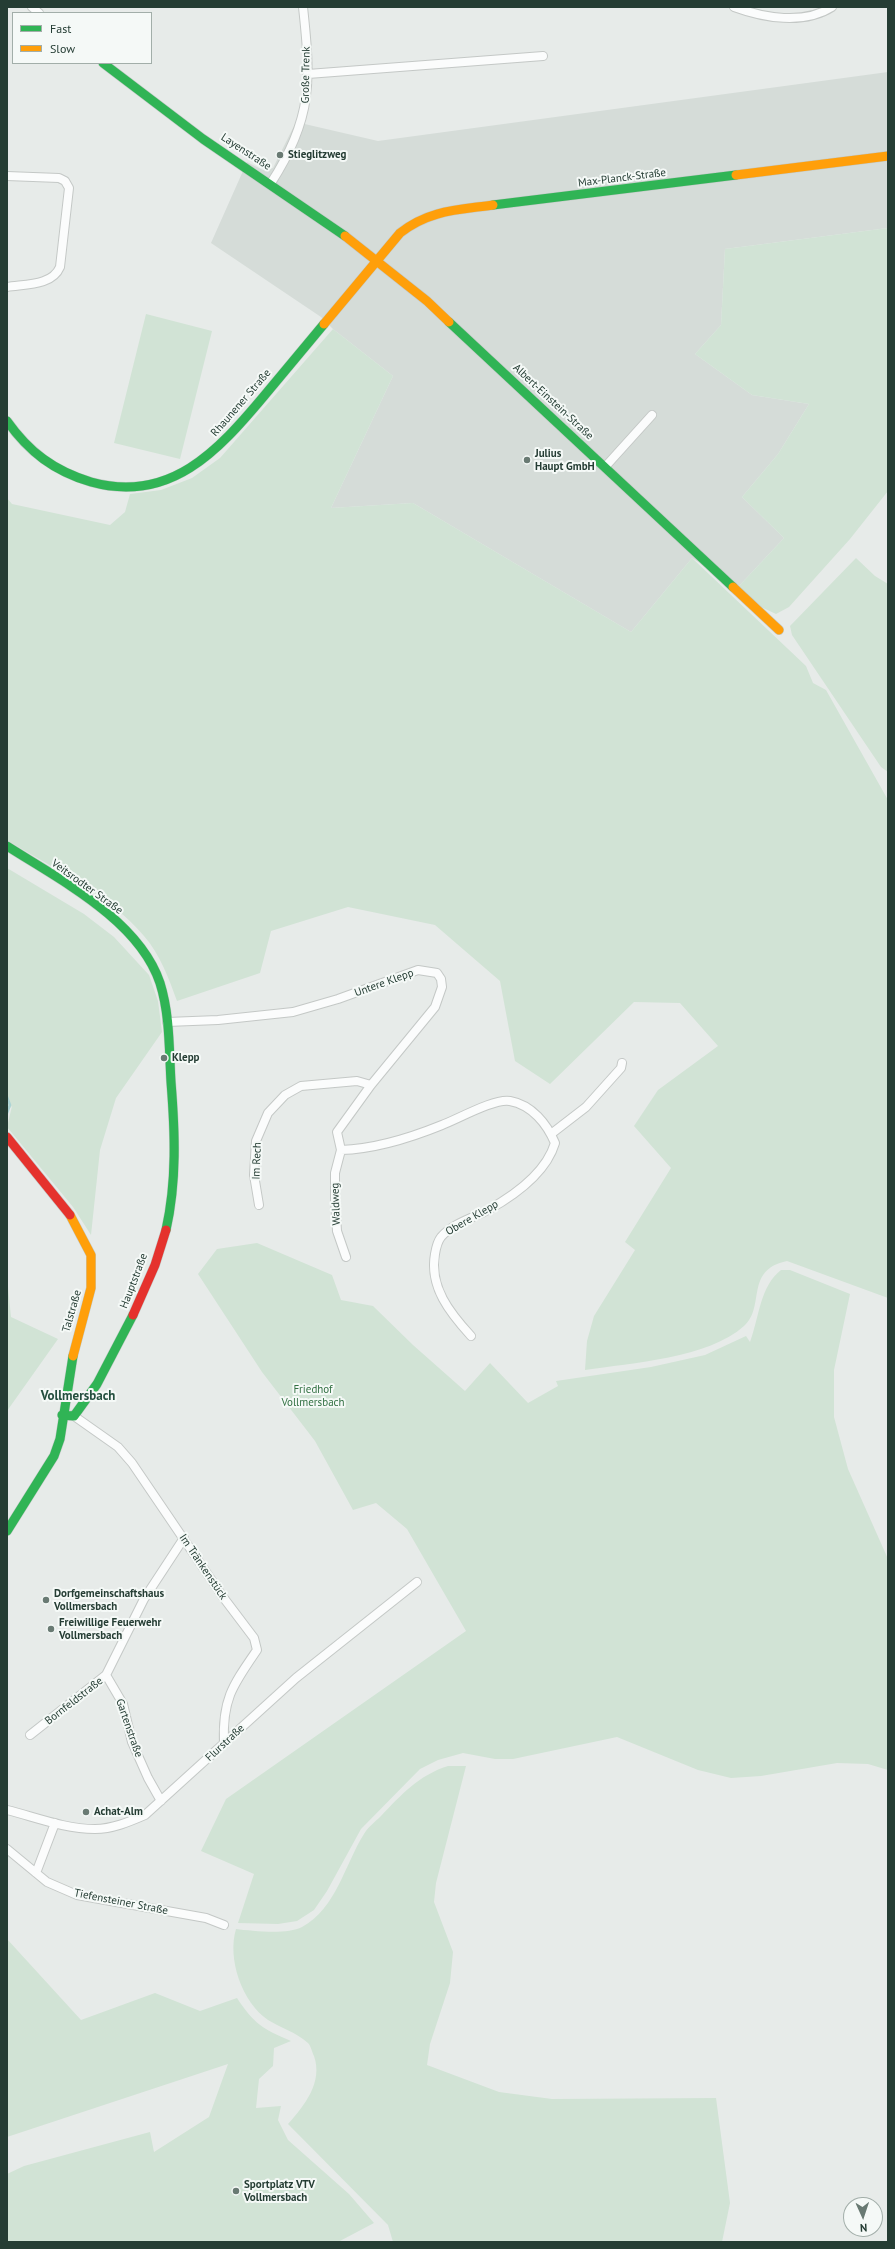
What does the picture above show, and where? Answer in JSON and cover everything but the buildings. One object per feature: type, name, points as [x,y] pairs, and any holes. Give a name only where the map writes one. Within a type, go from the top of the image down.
[{"type":"street","name":"Große Trenk","points":[[271,183],[287,158],[303,121],[308,94],[303,7]]},
{"type":"street","points":[[734,7],[765,16],[787,18],[814,15],[832,7]]},
{"type":"street","points":[[308,74],[543,56]]},
{"type":"street","name":"Layenstraße","points":[[104,64],[203,139],[271,183],[378,260]]},
{"type":"street","name":"Max-Planck-Straße","points":[[378,260],[400,233],[413,223],[439,212],[888,156]]},
{"type":"street","points":[[7,176],[59,178],[65,181],[69,188],[60,267],[56,275],[47,280],[7,287]]},
{"type":"street","name":"Rhaunener Straße","points":[[7,421],[23,443],[44,462],[68,475],[96,484],[126,487],[155,483],[180,475],[206,459],[231,435],[378,260]]},
{"type":"street","name":"Albert-Einstein-Straße","points":[[378,260],[428,301],[779,630]]},
{"type":"street","points":[[605,467],[652,415]]},
{"type":"street","name":"Veitsrodter Straße","points":[[7,846],[96,906],[119,924],[137,943],[156,974],[165,1003],[167,1022]]},
{"type":"street","name":"Untere Klepp","points":[[167,1022],[218,1020],[294,1012],[338,999],[418,970],[437,973],[442,980],[442,987],[435,1007],[371,1085],[337,1132],[341,1150]]},
{"type":"street","name":"Hauptstraße","points":[[74,1416],[83,1407],[98,1382],[139,1306],[164,1235],[170,1213],[175,1170],[174,1118],[167,1022]]},
{"type":"street","points":[[341,1150],[387,1144],[441,1126],[488,1105],[509,1100],[529,1108],[551,1134],[586,1107],[621,1068],[622,1063]]},
{"type":"street","name":"Im Rech","points":[[259,1205],[254,1175],[256,1141],[268,1113],[285,1095],[301,1086],[357,1081],[371,1085]]},
{"type":"street","name":"Obere Klepp","points":[[471,1336],[448,1308],[437,1288],[433,1263],[436,1246],[440,1237],[488,1210],[515,1192],[544,1168],[555,1143],[551,1134]]},
{"type":"street","name":"Talstraße","points":[[10,1139],[71,1217],[90,1255],[91,1288],[77,1338],[62,1415]]},
{"type":"street","name":"Waldweg","points":[[341,1150],[335,1173],[335,1198],[337,1231],[346,1257]]},
{"type":"street","points":[[7,1531],[54,1456],[60,1439],[62,1415],[74,1416]]},
{"type":"street","name":"Im Tränkenstück","points":[[74,1416],[118,1447],[127,1458],[184,1538],[223,1597],[254,1638],[257,1650],[230,1692],[223,1723],[224,1743]]},
{"type":"street","name":"Bornfeldstraße","points":[[30,1735],[106,1675],[144,1599],[184,1538]]},
{"type":"street","name":"Flurstraße","points":[[7,1810],[55,1823],[95,1829],[125,1824],[145,1815],[296,1678],[417,1582]]},
{"type":"street","name":"Gartenstraße","points":[[106,1675],[123,1704],[132,1742],[148,1778],[161,1801]]},
{"type":"street","points":[[36,1873],[55,1823]]},
{"type":"street","name":"Tiefensteiner Straße","points":[[7,1848],[36,1873],[58,1888],[77,1895],[206,1918],[224,1925]]},
{"type":"shaded area","points":[[888,72],[888,228],[725,249],[721,325],[695,354],[752,395],[809,404],[778,454],[742,497],[784,538],[738,587],[692,558],[631,632],[413,503],[331,508],[393,376],[333,329],[321,317],[211,243],[247,162],[263,170],[273,168],[296,122],[378,141]]},
{"type":"green space","points":[[888,228],[888,491],[850,539],[789,607],[776,614],[761,607],[738,587],[784,538],[742,497],[778,454],[809,404],[752,395],[695,354],[721,325],[725,249]]},
{"type":"green space","points":[[146,314],[212,331],[180,459],[114,443]]},
{"type":"green space","points":[[333,329],[393,376],[331,508],[413,503],[631,632],[692,558],[806,666],[813,683],[826,690],[888,800],[888,1298],[787,1261],[774,1266],[765,1272],[760,1281],[754,1309],[750,1318],[744,1326],[729,1337],[690,1352],[669,1357],[585,1370],[587,1341],[594,1316],[635,1250],[625,1242],[671,1168],[634,1126],[658,1090],[718,1046],[680,1003],[634,1002],[550,1084],[515,1061],[500,981],[435,925],[348,907],[271,931],[260,973],[177,1001],[155,951],[150,943],[130,921],[98,895],[80,883],[7,840],[7,498],[12,504],[110,525],[125,512],[130,494],[161,490],[192,478],[220,458]]},
{"type":"green space","points":[[856,558],[875,576],[888,584],[888,772],[881,767],[792,635],[790,626]]},
{"type":"green space","points":[[7,868],[84,914],[114,937],[149,975],[158,1001],[162,1032],[116,1098],[100,1150],[91,1235],[73,1207],[7,1127],[12,1106],[7,1111]]},
{"type":"green space","name":"Friedhof Vollmersbach","points":[[257,1243],[332,1275],[341,1300],[373,1306],[413,1345],[465,1391],[490,1363],[528,1403],[558,1386],[556,1381],[651,1367],[705,1355],[746,1336],[750,1342],[764,1293],[774,1277],[781,1270],[790,1270],[850,1294],[834,1370],[834,1417],[848,1469],[888,1559],[888,1770],[868,1764],[837,1763],[761,1776],[731,1778],[698,1770],[617,1737],[513,1759],[495,1759],[463,1753],[438,1760],[420,1769],[361,1829],[327,1891],[314,1910],[297,1921],[278,1924],[238,1923],[254,1874],[201,1851],[226,1799],[466,1631],[407,1529],[376,1503],[353,1510],[315,1441],[262,1372],[198,1274],[217,1249]]},
{"type":"green space","points":[[7,1277],[11,1317],[58,1339],[7,1411]]},
{"type":"green space","points":[[448,1766],[466,1766],[436,1883],[434,1902],[453,1952],[450,1983],[430,2044],[427,2065],[499,2092],[552,2099],[716,2098],[730,2203],[722,2242],[393,2242],[388,2225],[288,2124],[311,2093],[316,2075],[314,2056],[308,2043],[268,2020],[259,2012],[244,1991],[235,1966],[234,1941],[236,1929],[270,1932],[288,1931],[302,1927],[314,1919],[332,1898],[357,1846],[368,1829],[411,1786],[428,1775]]},
{"type":"green space","points":[[7,1939],[81,2020],[155,1993],[200,2011],[237,1998],[254,2020],[260,2025],[291,2041],[274,2048],[273,2066],[259,2079],[256,2108],[281,2106],[278,2120],[288,2140],[349,2194],[374,2223],[338,2242],[7,2242],[7,2174],[24,2166],[150,2132],[154,2152],[209,2117],[228,2064],[7,2137]]},
{"type":"waterway","name":"Vollmersbach","points":[[7,1097],[10,1105],[7,1113]]},
{"type":"traffic: fast","points":[[104,64],[203,139],[345,236]]},
{"type":"traffic: fast","points":[[493,205],[736,175]]},
{"type":"traffic: fast","points":[[449,322],[733,587]]},
{"type":"traffic: fast","points":[[7,421],[24,442],[43,459],[65,472],[91,482],[119,487],[145,486],[168,479],[190,468],[229,436],[324,324]]},
{"type":"traffic: fast","points":[[7,846],[73,888],[96,904],[116,921],[135,940],[150,960],[160,983],[166,1007],[174,1138],[172,1193],[166,1230]]},
{"type":"traffic: fast","points":[[62,1415],[74,1416],[97,1384],[133,1315]]},
{"type":"traffic: fast","points":[[7,1531],[54,1456],[60,1439],[73,1356]]},
{"type":"traffic: slow","points":[[736,175],[888,156]]},
{"type":"traffic: slow","points":[[324,324],[400,233],[411,225],[433,215],[444,212],[493,205]]},
{"type":"traffic: slow","points":[[345,236],[427,301],[449,322]]},
{"type":"traffic: slow","points":[[733,587],[779,630]]},
{"type":"traffic: slow","points":[[70,1215],[91,1255],[91,1288],[73,1356]]},
{"type":"traffic: jam","points":[[7,1137],[70,1215]]},
{"type":"traffic: jam","points":[[133,1315],[155,1265],[166,1230]]},
{"type":"place","name":"Stieglitzweg","points":[[280,155]]},
{"type":"place","name":"Julius Haupt GmbH","points":[[527,460]]},
{"type":"place","name":"Klepp","points":[[164,1058]]},
{"type":"place","name":"Dorfgemeinschaftshaus Vollmersbach","points":[[46,1600]]},
{"type":"place","name":"Freiwillige Feuerwehr Vollmersbach","points":[[51,1629]]},
{"type":"place","name":"Achat-Alm","points":[[86,1812]]},
{"type":"place","name":"Sportplatz VTV Vollmersbach","points":[[236,2191]]},
{"type":"district","name":"Vollmersbach","points":[[78,1396]]}]
